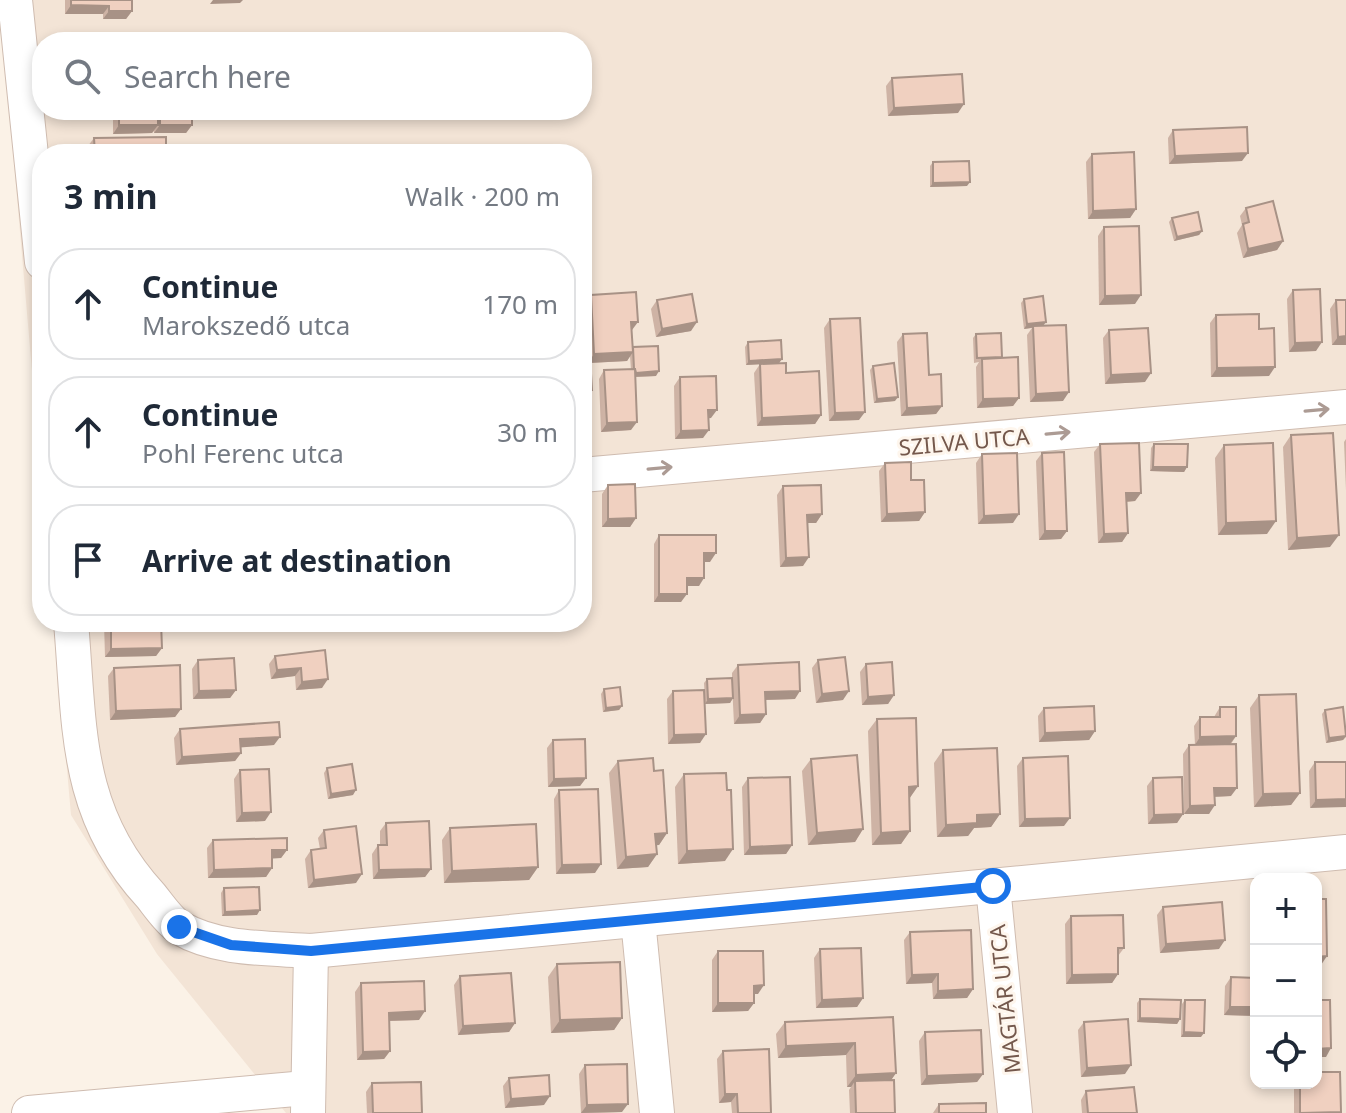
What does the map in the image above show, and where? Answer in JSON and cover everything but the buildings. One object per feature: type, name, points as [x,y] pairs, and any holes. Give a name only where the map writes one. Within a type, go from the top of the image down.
[{"type":"street","points":[[15,0],[32,165]]},
{"type":"street","name":"SZILVA UTCA","points":[[592,474],[1346,407]]},
{"type":"street","points":[[72,632],[82,755],[96,813],[133,877],[179,927],[231,945],[311,951],[1346,852]]},
{"type":"street","name":"MAGTÁR UTCA","points":[[993,886],[1015,1113]]},
{"type":"street","points":[[638,920],[657,1113]]},
{"type":"street","points":[[29,1113],[307,1101],[311,951]]},
{"type":"shaded area","points":[[0,0],[1346,0],[1346,1113],[286,1113],[157,954],[71,815],[55,632],[592,632],[592,144],[32,144],[32,371]]},
{"type":"route","points":[[179,927],[231,945],[311,951],[993,886]]}]
